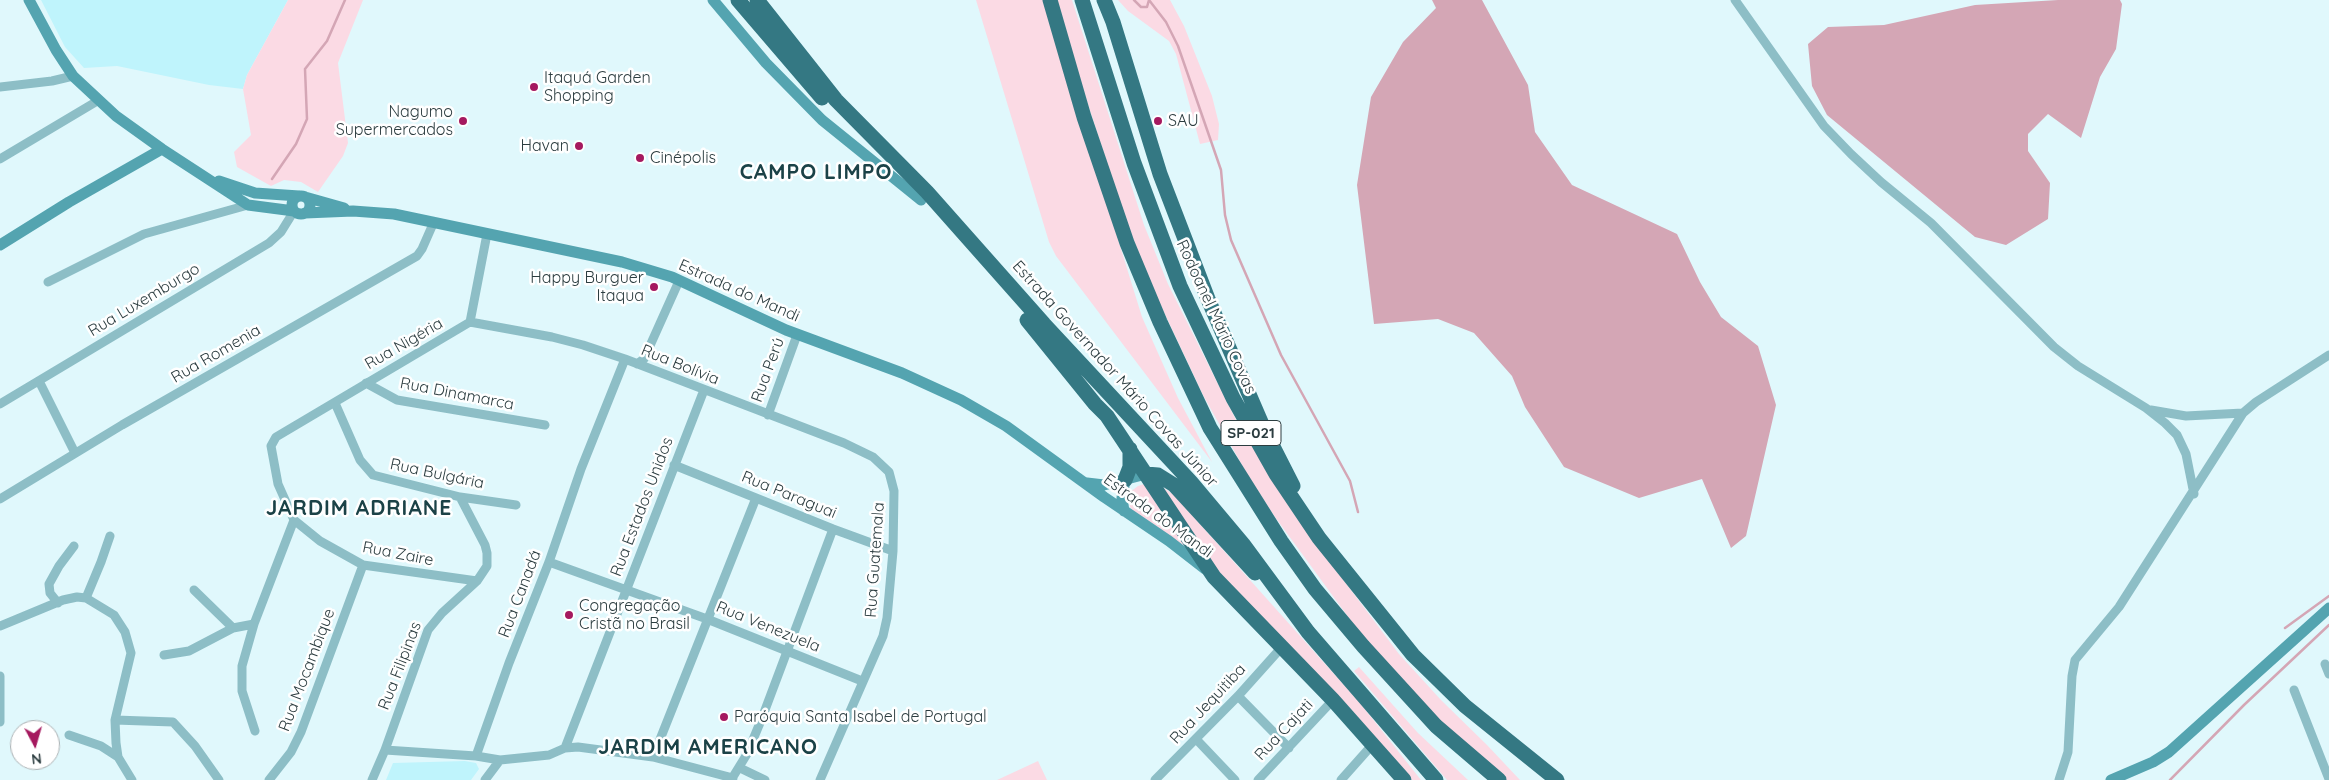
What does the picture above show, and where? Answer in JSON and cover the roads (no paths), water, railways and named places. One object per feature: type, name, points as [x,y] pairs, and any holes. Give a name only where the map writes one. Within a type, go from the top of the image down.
[{"type":"highway","name":"Estrada Governador Mário Covas Júnior","points":[[738,0],[829,105],[974,258],[1047,343],[1095,404],[1108,416],[1189,543],[1214,577],[1333,700],[1404,780]]},
{"type":"highway","name":"Estrada Governador Mário Covas Júnior","points":[[757,0],[836,100],[927,192],[1044,324],[1191,482],[1243,544],[1308,632],[1436,780]]},
{"type":"highway","name":"SP-021","points":[[1050,0],[1084,117],[1124,234],[1160,322],[1210,428],[1281,541],[1345,625],[1381,668],[1436,726],[1499,780]]},
{"type":"highway","name":"Rodoanel Mário Covas","points":[[1082,0],[1134,163],[1180,286],[1254,437],[1276,474],[1319,538],[1413,655],[1465,706],[1557,780]]},
{"type":"highway","points":[[1104,0],[1113,22],[1160,174],[1208,299],[1264,429],[1319,538]]},
{"type":"highway","points":[[1125,480],[1130,467],[1130,449]]},
{"type":"highway","points":[[1146,474],[1158,475],[1174,485],[1308,632]]},
{"type":"main road","name":"Estrada do Mandi","points":[[29,0],[56,50],[73,76],[116,116],[162,150],[248,205],[299,212],[353,211],[394,214],[433,224],[641,266],[679,281],[797,335],[902,373],[961,400],[1006,426],[1082,482],[1169,541],[1214,577]]},
{"type":"main road","points":[[713,0],[766,63],[822,120],[921,200]]},
{"type":"main road","points":[[0,244],[68,202],[162,150]]},
{"type":"main road","name":"Estrada do Mandi","points":[[194,171],[246,191],[302,197],[353,211]]},
{"type":"main road","points":[[299,212],[309,209],[310,204],[302,197]]},
{"type":"main road","name":"Estrada do Mandi","points":[[1082,482],[1104,485],[1146,474]]},
{"type":"main road","points":[[1124,511],[1122,498],[1125,480]]},
{"type":"main road","points":[[2111,780],[2154,762],[2169,752],[2329,608]]},
{"type":"street","points":[[1735,0],[1824,126],[1851,154],[1881,182],[1932,223],[2054,348],[2078,366],[2165,422],[2182,444],[2194,494]]},
{"type":"street","points":[[0,87],[52,81],[73,76]]},
{"type":"street","points":[[0,159],[99,100]]},
{"type":"street","points":[[48,282],[144,234],[248,205]]},
{"type":"street","name":"Rua Luxemburgo","points":[[0,404],[269,243],[299,212]]},
{"type":"street","name":"Rua Romenia","points":[[0,499],[75,453],[417,256],[422,250],[433,224]]},
{"type":"street","points":[[470,322],[487,234]]},
{"type":"street","points":[[637,364],[644,359],[679,281]]},
{"type":"street","name":"Rua Bolívia","points":[[470,322],[552,337],[626,359],[844,443],[873,457]]},
{"type":"street","name":"Rua Nigéria","points":[[276,437],[470,322]]},
{"type":"street","name":"Rua Perú","points":[[768,415],[797,335]]},
{"type":"street","points":[[2060,780],[2068,752],[2072,676],[2075,660],[2119,607],[2194,494],[2243,413],[2256,402],[2329,355]]},
{"type":"street","name":"Rua Canadá","points":[[476,756],[509,663],[550,562],[581,469],[626,359]]},
{"type":"street","points":[[39,381],[75,453]]},
{"type":"street","name":"Rua Dinamarca","points":[[366,383],[386,395],[404,401],[545,425]]},
{"type":"street","name":"Rua Estados Unidos","points":[[565,748],[704,390]]},
{"type":"street","name":"Rua Bulgária","points":[[334,403],[360,460],[373,475],[460,497],[516,505]]},
{"type":"street","points":[[2146,408],[2186,416],[2243,413]]},
{"type":"street","name":"Rua Zaire","points":[[276,437],[271,446],[278,484],[294,520],[320,541],[362,565],[477,581]]},
{"type":"street","name":"Rua Guatemala","points":[[820,780],[882,636],[887,618],[893,551],[894,491],[892,480],[884,466],[873,457]]},
{"type":"street","name":"Rua Paraguai","points":[[674,465],[833,530],[893,551]]},
{"type":"street","name":"Rua Filipinas","points":[[372,780],[385,750],[428,630],[438,617],[477,581],[486,566],[487,553],[460,497]]},
{"type":"street","points":[[652,757],[756,498]]},
{"type":"street","points":[[254,731],[242,691],[241,673],[254,624],[294,520]]},
{"type":"street","points":[[385,750],[476,756],[500,760],[549,756],[565,748],[578,747],[652,757],[732,779],[740,768],[762,718],[833,530]]},
{"type":"street","points":[[86,598],[102,562],[110,536]]},
{"type":"street","points":[[58,602],[50,593],[49,584],[59,566],[74,546]]},
{"type":"street","name":"Rua Venezuela","points":[[550,562],[707,619],[862,681]]},
{"type":"street","name":"Rua Mocambique","points":[[269,780],[291,752],[301,732],[362,565]]},
{"type":"street","points":[[194,590],[233,628]]},
{"type":"street","points":[[0,626],[70,598],[86,598],[114,615],[126,632],[131,652],[115,720],[118,757]]},
{"type":"street","points":[[164,655],[189,651],[233,628],[254,624]]},
{"type":"street","name":"Rua Jequitiba","points":[[1155,780],[1238,696],[1281,648]]},
{"type":"street","points":[[2325,664],[2329,674]]},
{"type":"street","points":[[0,676],[0,722]]},
{"type":"street","points":[[2294,690],[2329,778]]},
{"type":"street","points":[[1238,696],[1289,748]]},
{"type":"street","name":"Rua Cajati","points":[[1258,780],[1333,700]]},
{"type":"street","points":[[115,720],[172,722],[196,746],[219,780]]},
{"type":"street","points":[[69,735],[101,746],[118,757],[132,780]]},
{"type":"street","points":[[1196,739],[1235,780]]},
{"type":"street","points":[[1341,780],[1373,744]]},
{"type":"street","points":[[485,780],[500,760]]},
{"type":"street","points":[[740,768],[765,780]]},
{"type":"waterway","points":[[272,179],[296,144],[307,119],[305,69],[327,41],[345,0]]},
{"type":"waterway","points":[[1134,0],[1141,7],[1147,7],[1149,0]]},
{"type":"waterway","points":[[1149,0],[1166,22],[1178,46],[1221,170],[1225,215],[1231,240],[1281,355],[1350,481],[1358,512]]},
{"type":"waterway","points":[[2285,628],[2329,596]]},
{"type":"waterway","points":[[2170,780],[2244,705],[2329,625]]},
{"type":"place","name":"Itaquá Garden Shopping","points":[[534,87]]},
{"type":"place","name":"Nagumo Supermercados","points":[[463,121]]},
{"type":"place","name":"SAU","points":[[1158,121]]},
{"type":"place","name":"Havan","points":[[579,146]]},
{"type":"place","name":"Cinépolis","points":[[640,158]]},
{"type":"place","name":"Happy Burguer Itaqua","points":[[654,287]]},
{"type":"place","name":"Congregação Cristã no Brasil","points":[[569,615]]},
{"type":"place","name":"Paróquia Santa Isabel de Portugal","points":[[724,717]]},
{"type":"district","name":"CAMPO LIMPO","points":[[816,173]]},
{"type":"district","name":"JARDIM ADRIANE","points":[[359,509]]},
{"type":"district","name":"JARDIM AMERICANO","points":[[708,748]]}]
